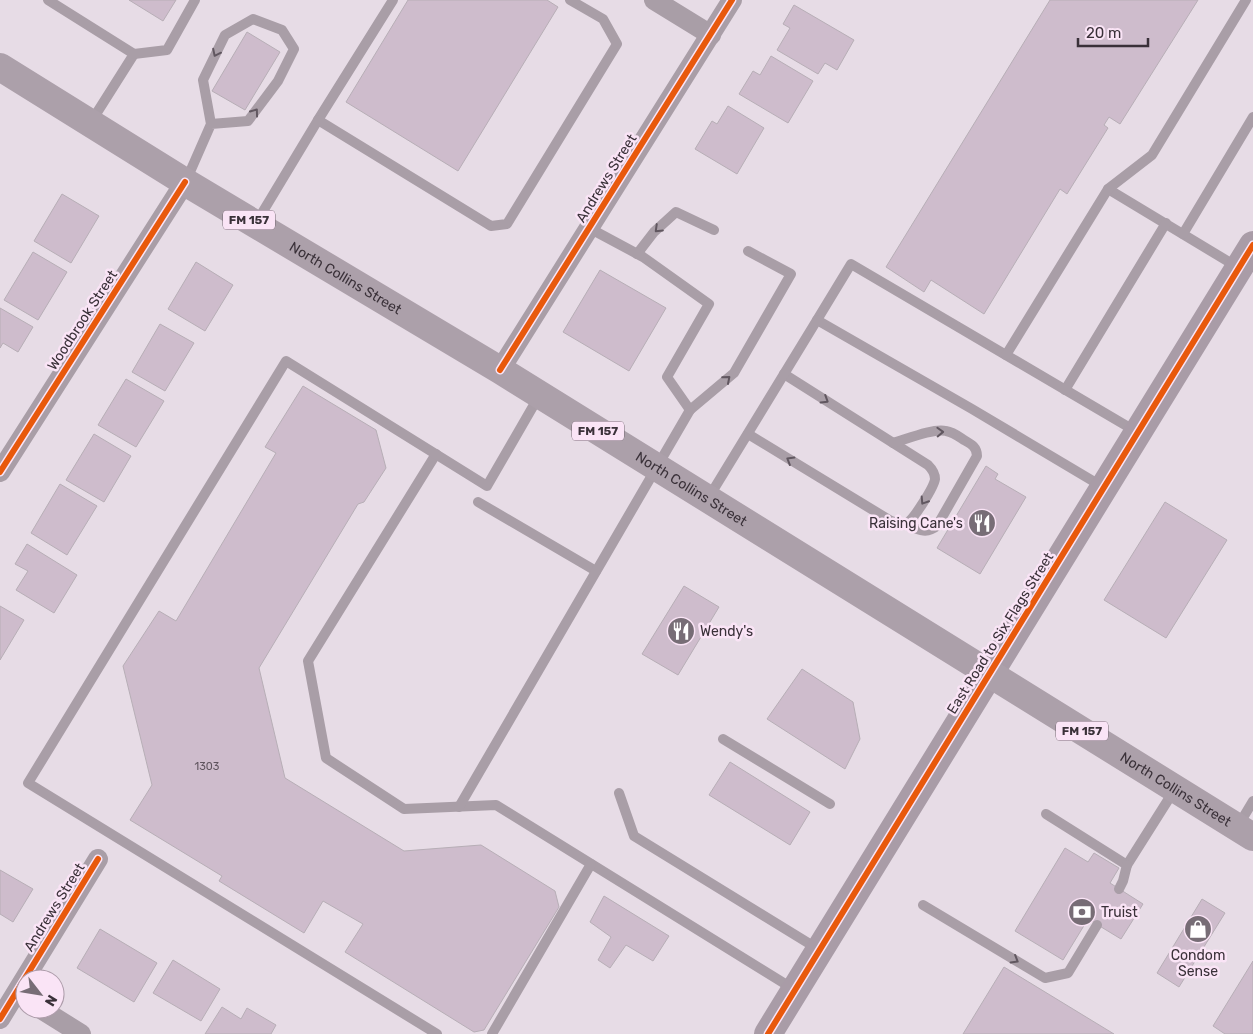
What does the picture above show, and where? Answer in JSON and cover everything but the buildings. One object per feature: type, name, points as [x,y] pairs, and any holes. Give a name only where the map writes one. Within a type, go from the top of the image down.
[{"type":"main road","name":"North Collins Street","points":[[0,67],[185,182],[500,370],[1245,832]]},
{"type":"street","points":[[654,0],[711,35]]},
{"type":"street","name":"Andrews Street","points":[[500,370],[732,0]]},
{"type":"street","name":"Woodbrook Street","points":[[0,472],[185,182]]},
{"type":"street","name":"East Road to Six Flags Street","points":[[768,1034],[1246,257]]},
{"type":"street","name":"Andrews Street","points":[[0,1019],[13,992],[98,859]]},
{"type":"street","points":[[57,1019],[81,1034]]},
{"type":"lane","points":[[48,0],[134,54],[167,50],[195,0]]},
{"type":"lane","points":[[255,224],[394,0]]},
{"type":"lane","points":[[318,120],[491,226],[507,224],[617,44],[603,19],[570,0]]},
{"type":"lane","points":[[1006,355],[1108,189],[1152,155],[1246,0]]},
{"type":"lane","points":[[185,182],[211,124],[202,80],[225,35],[253,19],[282,30],[294,49],[278,81],[248,121],[211,124]]},
{"type":"lane","points":[[90,123],[134,54]]},
{"type":"lane","points":[[1183,234],[1253,117]]},
{"type":"lane","points":[[1108,189],[1183,234],[1246,257]]},
{"type":"lane","points":[[637,254],[654,232],[676,212],[714,230]]},
{"type":"lane","points":[[1065,390],[1166,224]]},
{"type":"lane","points":[[589,228],[637,254],[709,304],[667,377],[690,410]]},
{"type":"lane","points":[[458,807],[690,410],[734,374],[791,274],[748,250]]},
{"type":"lane","points":[[708,499],[851,264],[1138,433]]},
{"type":"lane","points":[[817,320],[1104,488]]},
{"type":"lane","points":[[437,1034],[28,783],[286,361],[487,486],[540,395]]},
{"type":"lane","points":[[784,374],[928,465],[935,477],[934,485],[911,520],[905,524]]},
{"type":"lane","points":[[748,434],[891,521],[923,531],[931,530],[937,526],[977,456],[977,450],[955,434],[946,431],[936,431],[893,442]]},
{"type":"lane","points":[[436,454],[308,661],[326,758],[404,809],[496,805],[795,991]]},
{"type":"lane","points":[[478,502],[596,571]]},
{"type":"lane","points":[[723,739],[830,804]]},
{"type":"lane","points":[[1119,889],[1127,865],[1175,788]]},
{"type":"lane","points":[[619,793],[634,836],[820,950]]},
{"type":"lane","points":[[1245,832],[1253,802]]},
{"type":"lane","points":[[1046,814],[1127,865]]},
{"type":"lane","points":[[492,1034],[591,864]]},
{"type":"lane","points":[[923,904],[1045,978],[1068,973],[1097,925]]},
{"type":"cycle path","points":[[500,370],[732,0]]},
{"type":"cycle path","points":[[0,472],[185,182]]},
{"type":"cycle path","points":[[768,1034],[1253,245]]},
{"type":"cycle path","points":[[0,1019],[98,859]]},
{"type":"place","name":"Raising Cane's","points":[[982,523]]},
{"type":"place","name":"Wendy's","points":[[681,631]]},
{"type":"place","name":"Truist","points":[[1082,912]]},
{"type":"place","name":"Condom Sense","points":[[1198,929]]}]
